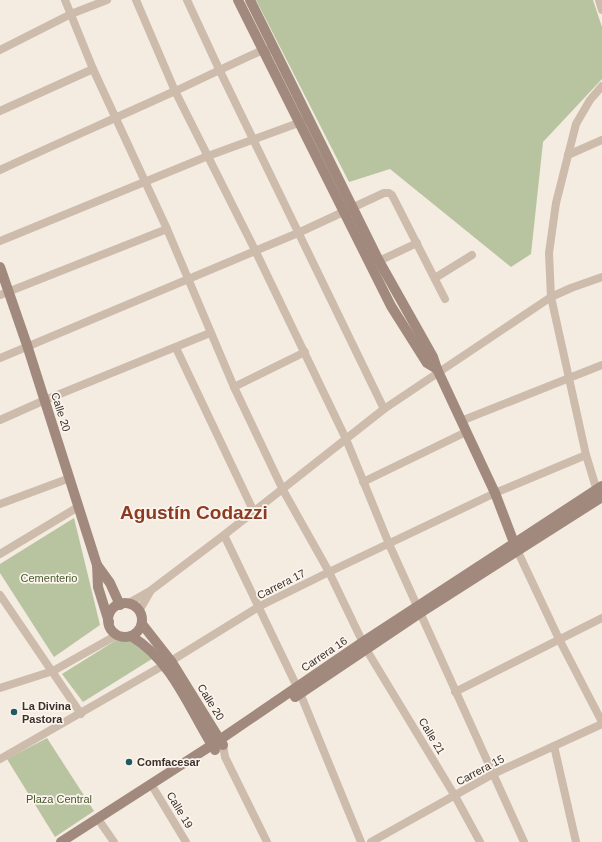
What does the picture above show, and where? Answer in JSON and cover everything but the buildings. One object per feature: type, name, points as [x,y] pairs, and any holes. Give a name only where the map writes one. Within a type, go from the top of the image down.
[{"type":"street","name":"Calle 21","points":[[64,0],[93,69],[167,229],[234,387],[283,490],[329,572],[365,646],[455,796],[480,842]]},
{"type":"street","points":[[0,50],[71,14],[107,0]]},
{"type":"street","points":[[136,0],[175,91],[255,250],[346,438],[388,544],[524,842]]},
{"type":"street","points":[[187,0],[298,233],[384,408]]},
{"type":"street","points":[[238,0],[263,50],[305,121],[353,208],[379,261],[433,357],[438,371],[495,493],[516,547],[559,639],[602,723]]},
{"type":"street","points":[[250,0],[275,51],[344,214],[391,306],[427,363],[438,371]]},
{"type":"street","points":[[599,0],[602,10]]},
{"type":"street","points":[[0,170],[116,116],[175,91],[219,69],[263,50],[275,51]]},
{"type":"street","points":[[0,111],[93,69]]},
{"type":"street","points":[[600,493],[586,455],[551,297],[549,254],[556,203],[576,124],[590,100],[602,86]]},
{"type":"street","points":[[0,241],[208,156],[305,121]]},
{"type":"street","points":[[568,154],[602,140]]},
{"type":"street","points":[[0,358],[27,345],[344,214],[384,193],[389,193],[392,195],[445,299]]},
{"type":"street","points":[[5,292],[167,229]]},
{"type":"street","points":[[379,261],[417,243]]},
{"type":"street","points":[[434,278],[472,255]]},
{"type":"street","name":"Calle 20","points":[[0,267],[5,292],[27,345],[97,565],[98,587],[109,622]]},
{"type":"street","points":[[150,591],[140,611],[142,624],[138,632],[131,636],[124,637],[117,635],[111,629],[109,622],[110,615],[114,608],[150,591],[283,490],[384,408],[551,297],[602,277]]},
{"type":"street","points":[[0,420],[45,400],[210,333]]},
{"type":"street","points":[[176,348],[254,512]]},
{"type":"street","points":[[234,387],[305,352]]},
{"type":"street","points":[[461,421],[602,365]]},
{"type":"street","points":[[363,482],[466,432]]},
{"type":"street","name":"Carrera 17","points":[[0,759],[168,663],[260,606],[495,493],[586,455]]},
{"type":"street","points":[[0,504],[70,478]]},
{"type":"street","name":"Carrera 16","points":[[61,842],[154,789],[418,610],[600,493]]},
{"type":"street","points":[[0,554],[78,507]]},
{"type":"street","points":[[224,535],[260,606],[298,690],[361,842]]},
{"type":"street","name":"Calle 20","points":[[97,565],[124,604]]},
{"type":"street","points":[[0,595],[81,714]]},
{"type":"street","points":[[124,604],[134,606],[140,611]]},
{"type":"street","points":[[455,692],[602,618]]},
{"type":"street","name":"Calle 20","points":[[142,624],[168,663],[225,757],[267,842]]},
{"type":"street","points":[[0,688],[53,671],[117,635]]},
{"type":"street","name":"Calle 20","points":[[131,636],[168,663]]},
{"type":"street","name":"Carrera 15","points":[[371,842],[493,774],[602,723]]},
{"type":"street","name":"Carrera 16","points":[[73,842],[100,821],[218,745]]},
{"type":"street","points":[[554,746],[576,842]]},
{"type":"street","name":"Calle 19","points":[[154,789],[186,842]]},
{"type":"street","points":[[100,821],[114,842]]},
{"type":"green space","points":[[256,0],[593,0],[602,27],[602,79],[543,142],[531,254],[511,267],[390,169],[349,182]]},
{"type":"green space","name":"Cementerio","points":[[74,518],[100,625],[54,657],[0,573],[0,564]]},
{"type":"green space","points":[[118,639],[132,641],[155,657],[83,702],[62,674]]},
{"type":"green space","name":"Plaza Central","points":[[47,738],[94,811],[55,837],[7,759]]},
{"type":"place","name":"La Divina Pastora","points":[[14,712]]},
{"type":"place","name":"Comfacesar","points":[[129,762]]},
{"type":"district","name":"Agustín Codazzi","points":[[194,512]]}]
